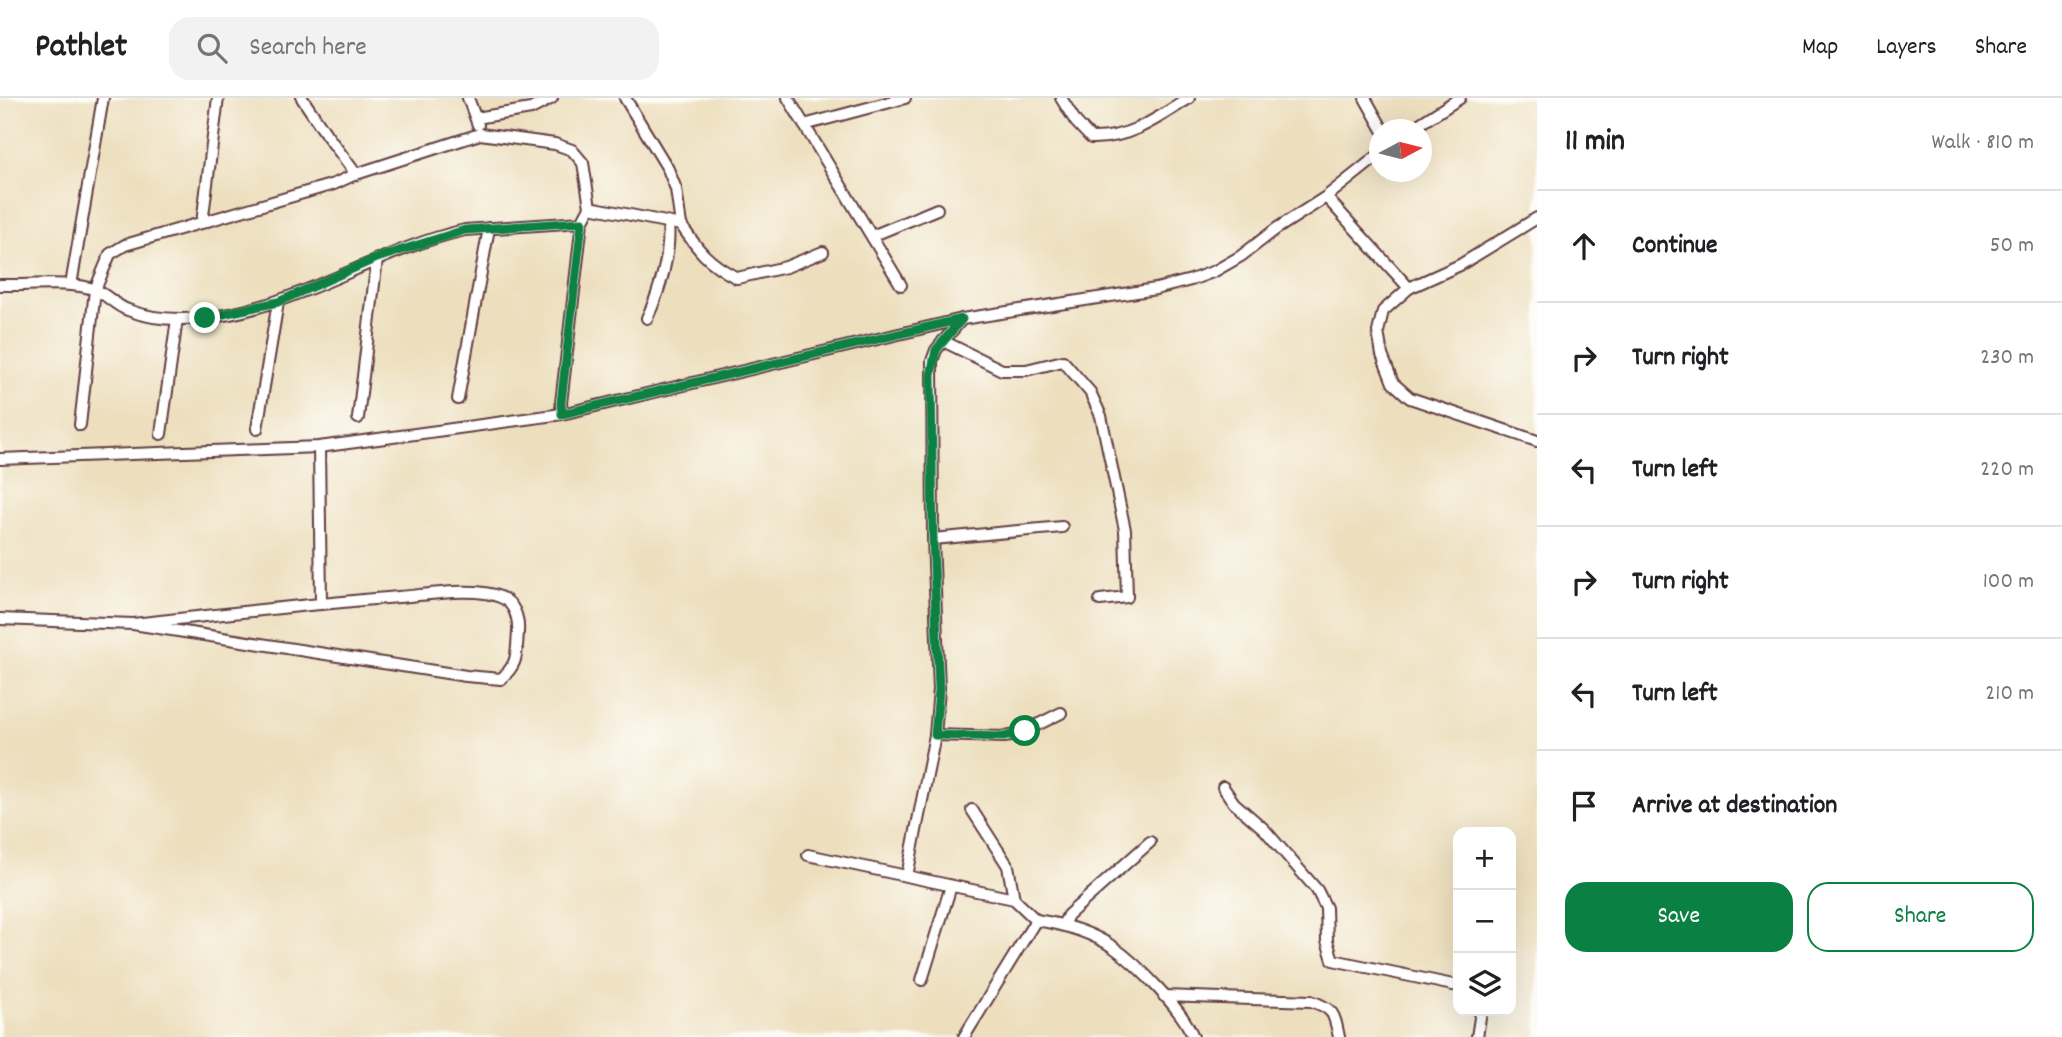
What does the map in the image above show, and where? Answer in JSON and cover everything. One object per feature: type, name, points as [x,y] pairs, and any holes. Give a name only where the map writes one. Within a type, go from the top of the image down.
[{"type":"street","points":[[71,285],[103,98]]},
{"type":"street","points":[[202,223],[218,98]]},
{"type":"street","points":[[302,98],[356,174]]},
{"type":"street","points":[[468,98],[481,134]]},
{"type":"street","points":[[476,118],[531,110],[552,98]]},
{"type":"street","points":[[625,98],[668,169],[677,189],[681,225],[699,251],[715,267],[737,278],[786,267],[823,252]]},
{"type":"street","points":[[788,98],[901,285]]},
{"type":"street","points":[[804,125],[905,98]]},
{"type":"street","points":[[1061,98],[1076,122],[1091,138],[1110,139],[1143,127],[1189,98]]},
{"type":"street","points":[[1365,98],[1377,119]]},
{"type":"street","points":[[1427,119],[1460,98]]},
{"type":"street","points":[[80,425],[95,290],[110,254],[142,238],[334,184],[356,174],[481,134],[555,144],[572,150],[583,163],[590,207],[582,222],[561,403],[562,414]]},
{"type":"street","points":[[0,459],[319,447],[562,414],[962,319],[1156,289],[1215,271],[1241,256],[1276,229],[1326,197],[1369,163]]},
{"type":"street","points":[[1326,197],[1409,288]]},
{"type":"street","points":[[590,207],[681,225]]},
{"type":"street","points":[[872,236],[937,209]]},
{"type":"street","points":[[1537,218],[1460,265],[1409,288],[1383,311],[1378,332],[1382,355],[1393,383],[1410,398],[1537,442]]},
{"type":"street","points":[[0,285],[71,285],[95,290],[127,310],[177,319],[205,318],[278,302],[377,258],[449,233],[582,222]]},
{"type":"street","points":[[647,318],[656,299],[670,244],[668,223]]},
{"type":"street","points":[[458,400],[489,228]]},
{"type":"street","points":[[358,418],[377,258]]},
{"type":"street","points":[[257,429],[278,302]]},
{"type":"street","points":[[161,434],[177,319]]},
{"type":"street","points":[[907,876],[935,735],[939,690],[933,539],[932,361],[943,341],[962,319]]},
{"type":"street","points":[[943,341],[1002,369],[1026,370],[1063,360],[1090,392],[1101,416],[1125,530],[1127,560],[1127,597],[1100,600]]},
{"type":"street","points":[[319,447],[321,603]]},
{"type":"street","points":[[933,539],[1062,527]]},
{"type":"street","points":[[0,619],[133,624],[466,676],[501,679],[516,663],[519,622],[513,607],[503,598],[493,594],[457,592],[321,603],[133,624]]},
{"type":"street","points":[[935,735],[1017,735],[1061,713]]},
{"type":"street","points":[[1223,788],[1234,803],[1264,829],[1317,890],[1326,908],[1327,941],[1333,960],[1453,985]]},
{"type":"street","points":[[972,810],[1008,866],[1014,899]]},
{"type":"street","points":[[1063,925],[1068,915],[1150,842]]},
{"type":"street","points":[[808,855],[1014,899],[1036,920],[1063,925],[1112,947],[1164,996],[1189,1024],[1193,1037]]},
{"type":"street","points":[[922,980],[951,886]]},
{"type":"street","points":[[964,1037],[1036,920]]},
{"type":"street","points":[[1164,996],[1311,1001],[1333,1012],[1339,1037]]},
{"type":"street","points":[[1477,1037],[1480,1016]]},
{"type":"route","points":[[205,318],[278,302],[377,258],[449,233],[582,222],[561,403],[562,414],[962,319],[936,350],[931,375],[933,539],[939,690],[935,735],[1004,737],[1025,731]]}]
